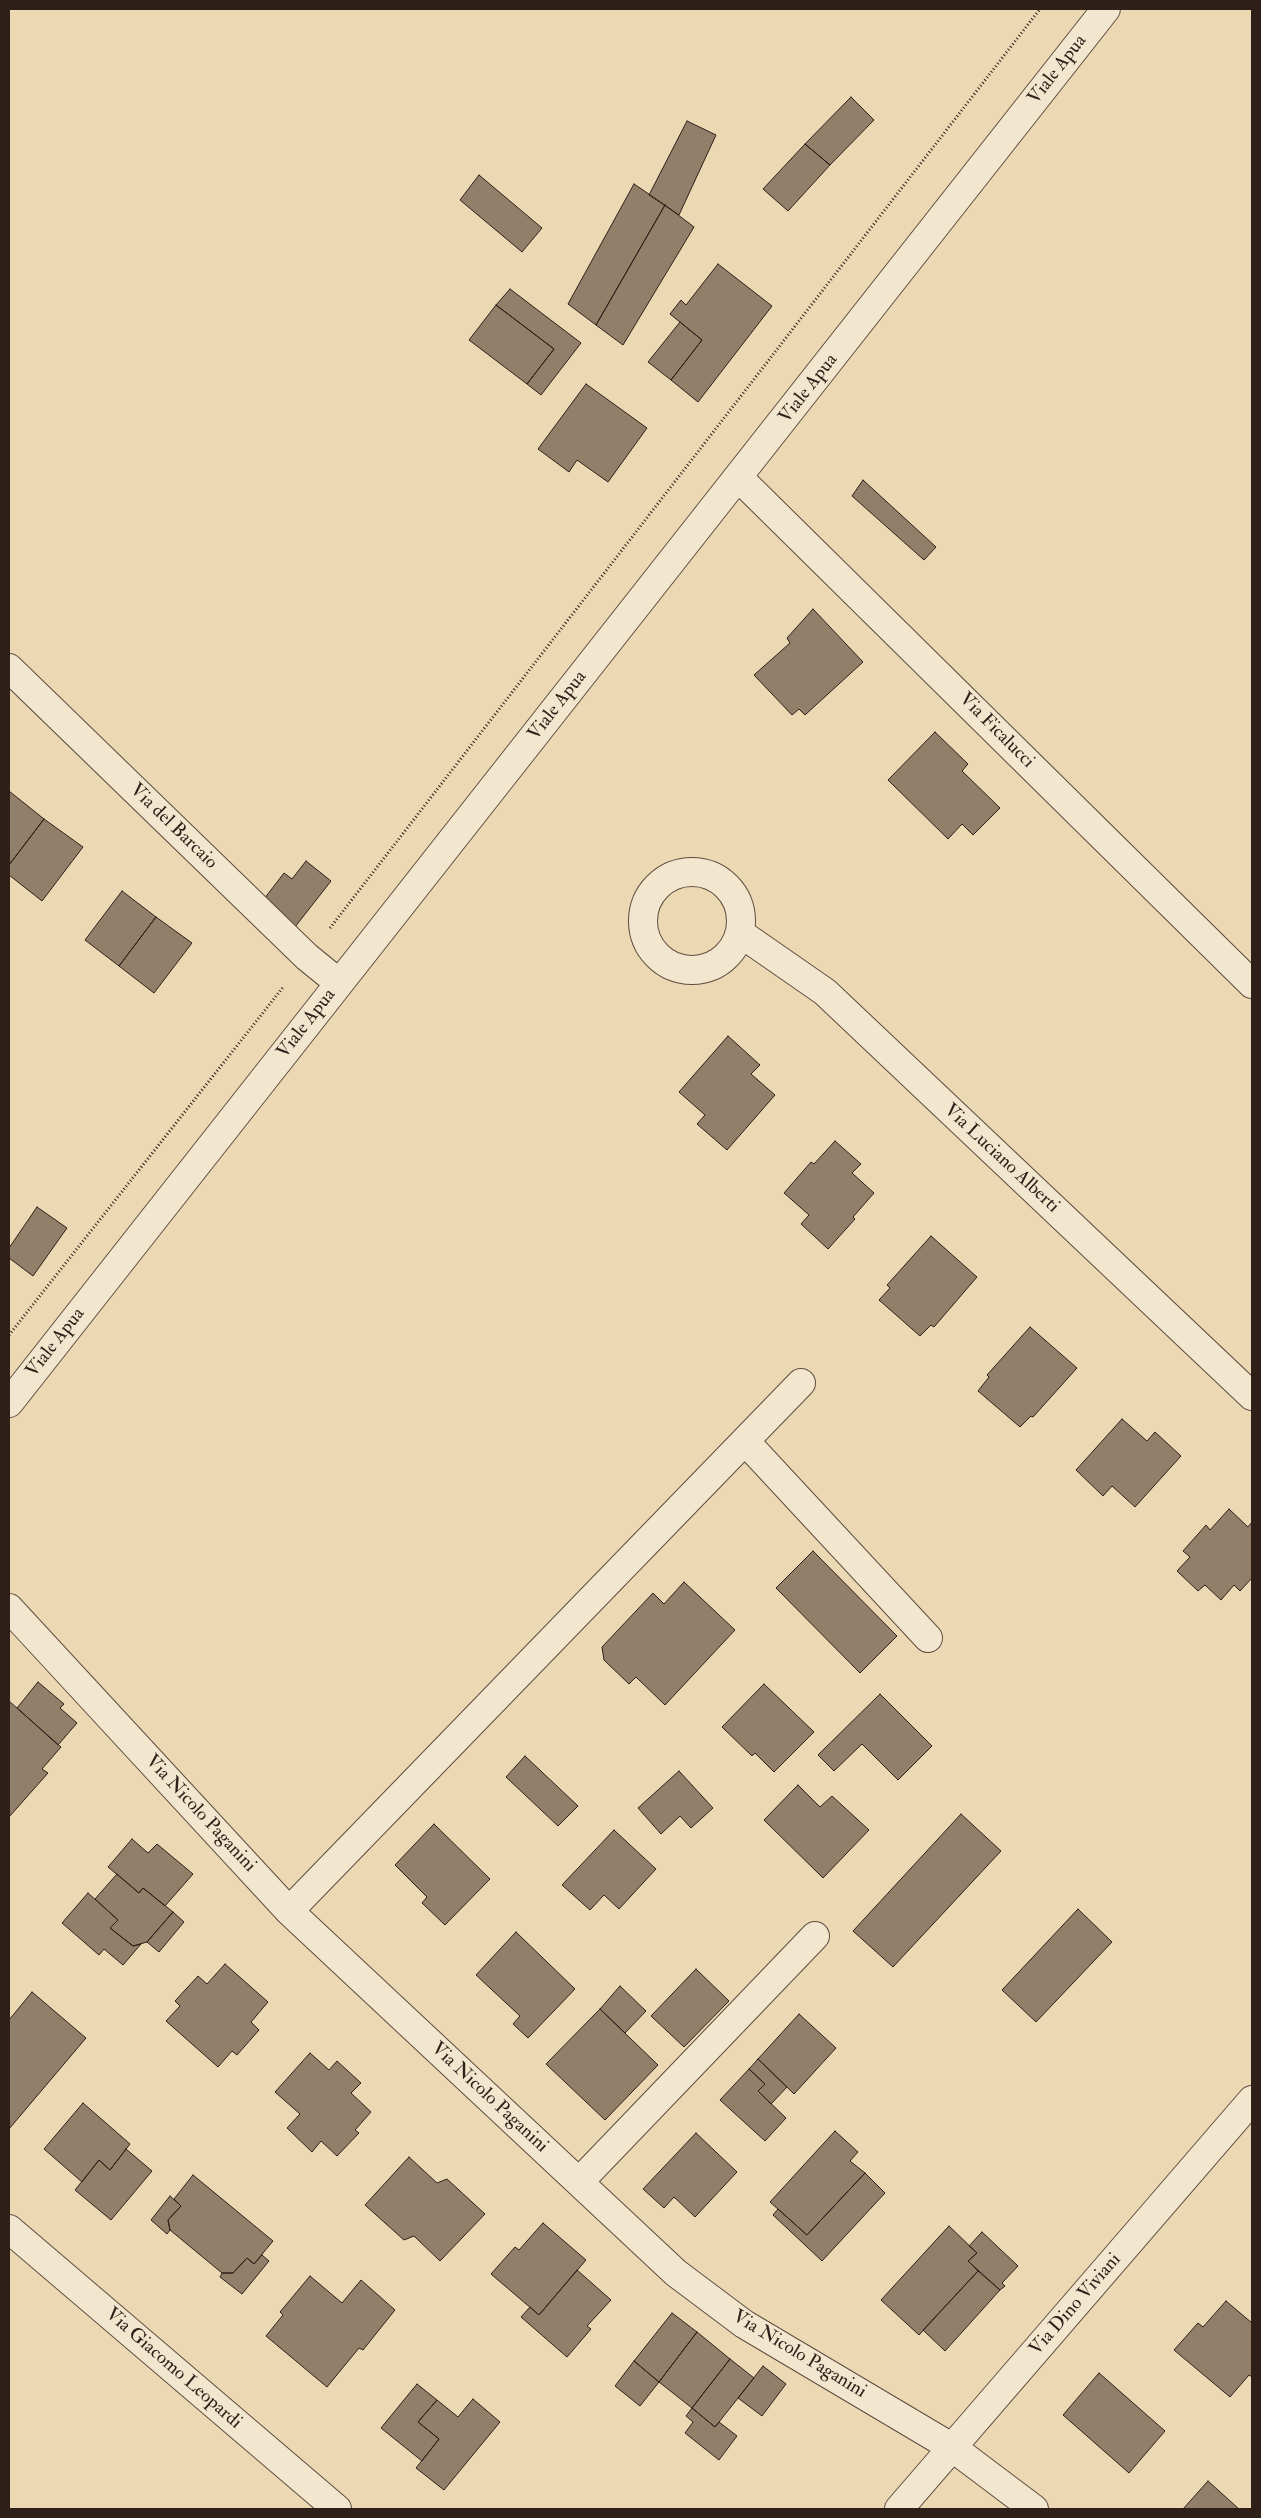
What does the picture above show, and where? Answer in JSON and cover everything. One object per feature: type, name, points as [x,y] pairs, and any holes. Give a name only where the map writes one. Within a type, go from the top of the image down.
[{"type":"street","name":"Viale Apua","points":[[9,1403],[739,478],[1106,9]]},
{"type":"street","name":"Via Ficalucci","points":[[739,478],[1252,984]]},
{"type":"street","name":"Via del Barcaio","points":[[9,668],[307,957],[339,983]]},
{"type":"street","name":"Via Luciano Alberti","points":[[740,933],[825,992],[1252,1396]]},
{"type":"street","points":[[289,1910],[801,1383]]},
{"type":"street","points":[[745,1440],[928,1638]]},
{"type":"street","name":"Via Nicolo Paganini","points":[[9,1608],[289,1910],[676,2273],[744,2324],[953,2448],[1034,2509]]},
{"type":"street","points":[[578,2182],[815,1936]]},
{"type":"street","name":"Via Dino Viviani","points":[[899,2509],[1252,2100]]},
{"type":"street","name":"Via Giacomo Leopardi","points":[[9,2229],[336,2509]]},
{"type":"path","points":[[9,1334],[307,957],[1040,9]]},
{"type":"building","points":[[851,97],[874,120],[830,165],[805,144]]},
{"type":"building","points":[[687,121],[716,135],[679,215],[649,195]]},
{"type":"building","points":[[805,144],[830,165],[788,211],[763,189]]},
{"type":"building","points":[[479,175],[542,228],[522,252],[460,200]]},
{"type":"building","points":[[634,184],[665,205],[596,325],[568,304]]},
{"type":"building","points":[[665,205],[694,227],[623,345],[596,325]]},
{"type":"building","points":[[718,264],[772,306],[698,402],[671,380],[702,340],[670,314],[681,300],[686,305]]},
{"type":"building","points":[[510,289],[581,343],[541,395],[527,384],[554,349],[496,305]]},
{"type":"building","points":[[496,305],[554,349],[527,384],[469,340]]},
{"type":"building","points":[[680,322],[702,340],[671,380],[648,362]]},
{"type":"building","points":[[586,384],[647,428],[608,482],[577,460],[569,472],[538,449]]},
{"type":"building","points":[[863,480],[936,547],[924,560],[852,496]]},
{"type":"building","points":[[813,609],[863,662],[805,715],[799,709],[792,715],[754,675],[790,643],[787,638]]},
{"type":"building","points":[[935,732],[968,764],[962,771],[1000,808],[973,835],[962,824],[948,839],[888,780]]},
{"type":"building","points":[[9,791],[44,819],[9,865]]},
{"type":"building","points":[[44,819],[83,847],[42,901],[9,875],[9,865]]},
{"type":"building","points":[[306,861],[331,881],[295,927],[264,899],[284,873],[292,879]]},
{"type":"building","points":[[122,891],[156,917],[119,966],[85,940]]},
{"type":"building","points":[[156,917],[192,943],[154,993],[119,966]]},
{"type":"building","points":[[728,1036],[760,1065],[751,1074],[775,1095],[727,1150],[697,1124],[705,1115],[679,1092]]},
{"type":"building","points":[[835,1141],[861,1164],[852,1173],[874,1193],[853,1217],[855,1219],[828,1249],[801,1224],[809,1215],[784,1193],[811,1162],[814,1164]]},
{"type":"building","points":[[37,1207],[67,1228],[33,1276],[9,1258],[9,1248]]},
{"type":"building","points":[[931,1236],[977,1277],[934,1327],[931,1325],[920,1336],[879,1300],[890,1288],[887,1285]]},
{"type":"building","points":[[1030,1327],[1077,1368],[1033,1417],[1031,1416],[1020,1427],[978,1391],[989,1377],[987,1375]]},
{"type":"building","points":[[1122,1419],[1147,1441],[1155,1432],[1181,1456],[1135,1507],[1112,1486],[1103,1496],[1076,1470]]},
{"type":"building","points":[[1229,1509],[1248,1527],[1252,1522],[1252,1578],[1240,1591],[1234,1585],[1221,1600],[1205,1585],[1198,1591],[1177,1571],[1190,1557],[1183,1551],[1206,1525],[1210,1530]]},
{"type":"building","points":[[813,1551],[897,1636],[860,1673],[776,1588]]},
{"type":"building","points":[[684,1582],[735,1630],[665,1705],[636,1677],[629,1684],[604,1660],[602,1647],[653,1593],[664,1604]]},
{"type":"building","points":[[38,1682],[64,1704],[60,1708],[77,1723],[58,1745],[17,1708]]},
{"type":"building","points":[[764,1684],[814,1732],[774,1772],[755,1753],[752,1756],[722,1727]]},
{"type":"building","points":[[880,1694],[932,1746],[898,1780],[862,1744],[834,1771],[818,1755]]},
{"type":"building","points":[[9,1701],[61,1747],[42,1769],[48,1773],[9,1817]]},
{"type":"building","points":[[525,1756],[578,1806],[558,1826],[506,1777]]},
{"type":"building","points":[[679,1771],[713,1808],[691,1828],[680,1816],[661,1834],[638,1808]]},
{"type":"building","points":[[798,1785],[820,1807],[832,1796],[869,1830],[823,1878],[764,1820]]},
{"type":"building","points":[[961,1814],[1001,1851],[893,1967],[853,1931]]},
{"type":"building","points":[[434,1824],[490,1879],[445,1925],[422,1903],[427,1897],[395,1865]]},
{"type":"building","points":[[614,1830],[656,1869],[619,1909],[604,1895],[590,1910],[562,1885]]},
{"type":"building","points":[[132,1839],[148,1853],[157,1844],[193,1874],[165,1906],[143,1888],[139,1893],[108,1867]]},
{"type":"building","points":[[117,1874],[139,1893],[143,1888],[173,1912],[147,1942],[133,1946],[110,1928],[118,1920],[95,1899]]},
{"type":"building","points":[[88,1893],[118,1920],[110,1928],[133,1946],[141,1944],[123,1965],[104,1949],[99,1955],[62,1923]]},
{"type":"building","points":[[1078,1909],[1112,1942],[1036,2022],[1002,1990]]},
{"type":"building","points":[[173,1912],[184,1922],[159,1952],[147,1942]]},
{"type":"building","points":[[516,1932],[575,1989],[528,2038],[513,2024],[520,2016],[476,1975]]},
{"type":"building","points":[[225,1964],[268,2002],[251,2022],[259,2030],[237,2055],[232,2051],[218,2067],[166,2021],[180,2006],[175,2001],[198,1976],[207,1984]]},
{"type":"building","points":[[696,1969],[729,2001],[684,2047],[651,2016]]},
{"type":"building","points":[[620,1986],[646,2011],[625,2033],[600,2009]]},
{"type":"building","points":[[32,1992],[86,2038],[9,2129],[9,2020]]},
{"type":"building","points":[[600,2009],[658,2065],[605,2120],[546,2064]]},
{"type":"building","points":[[799,2014],[836,2048],[794,2094],[758,2059]]},
{"type":"building","points":[[310,2053],[329,2070],[337,2061],[361,2083],[351,2093],[371,2112],[355,2130],[359,2133],[337,2156],[321,2141],[312,2152],[287,2128],[300,2114],[275,2092]]},
{"type":"building","points":[[758,2059],[787,2087],[771,2104],[758,2091],[765,2084],[749,2069]]},
{"type":"building","points":[[749,2069],[765,2084],[758,2091],[786,2118],[765,2141],[720,2100]]},
{"type":"building","points":[[83,2103],[130,2144],[110,2170],[99,2160],[82,2182],[44,2149]]},
{"type":"building","points":[[835,2131],[858,2152],[850,2161],[865,2173],[807,2235],[770,2202]]},
{"type":"building","points":[[696,2133],[737,2172],[695,2217],[674,2197],[664,2208],[643,2189]]},
{"type":"building","points":[[126,2149],[152,2171],[111,2220],[75,2190],[99,2160],[110,2170]]},
{"type":"building","points":[[409,2157],[437,2183],[447,2179],[485,2214],[440,2261],[414,2236],[404,2240],[365,2205]]},
{"type":"building","points":[[865,2173],[885,2193],[822,2261],[773,2215],[778,2209],[807,2235]]},
{"type":"building","points":[[193,2175],[273,2241],[254,2264],[247,2258],[233,2273],[222,2273],[170,2230],[168,2220],[181,2206],[174,2199]]},
{"type":"building","points":[[170,2196],[181,2206],[168,2220],[170,2230],[167,2234],[151,2220]]},
{"type":"building","points":[[543,2223],[586,2260],[539,2315],[491,2274],[515,2247],[519,2250]]},
{"type":"building","points":[[949,2226],[977,2253],[968,2261],[978,2271],[919,2335],[881,2300]]},
{"type":"building","points":[[982,2232],[1018,2266],[1002,2283],[1005,2286],[1000,2290],[968,2261],[977,2253],[969,2246]]},
{"type":"building","points":[[262,2255],[269,2261],[242,2294],[220,2277],[222,2273],[233,2273],[247,2258],[254,2264]]},
{"type":"building","points":[[577,2270],[611,2300],[587,2326],[591,2329],[567,2357],[521,2317],[530,2307],[539,2315]]},
{"type":"building","points":[[978,2271],[1000,2290],[945,2351],[923,2330]]},
{"type":"building","points":[[310,2276],[342,2303],[361,2280],[395,2310],[363,2350],[359,2348],[327,2387],[266,2336],[283,2315],[280,2312]]},
{"type":"building","points":[[1226,2301],[1252,2323],[1252,2377],[1249,2375],[1230,2397],[1174,2350],[1198,2323],[1203,2327]]},
{"type":"building","points":[[672,2313],[697,2332],[659,2382],[634,2361]]},
{"type":"building","points":[[697,2332],[730,2359],[692,2408],[659,2382]]},
{"type":"building","points":[[730,2359],[754,2378],[715,2427],[692,2408]]},
{"type":"building","points":[[634,2361],[659,2382],[640,2406],[615,2386]]},
{"type":"building","points":[[763,2366],[786,2384],[762,2416],[738,2398]]},
{"type":"building","points":[[1099,2373],[1165,2431],[1129,2473],[1063,2415]]},
{"type":"building","points":[[417,2384],[437,2400],[418,2422],[439,2439],[422,2461],[381,2428]]},
{"type":"building","points":[[473,2399],[500,2422],[444,2490],[416,2468],[439,2439],[418,2422],[437,2400],[458,2417]]},
{"type":"building","points":[[692,2408],[715,2427],[719,2422],[737,2436],[719,2460],[685,2433],[693,2422],[686,2416]]},
{"type":"building","points":[[1208,2481],[1239,2509],[1183,2509]]}]
